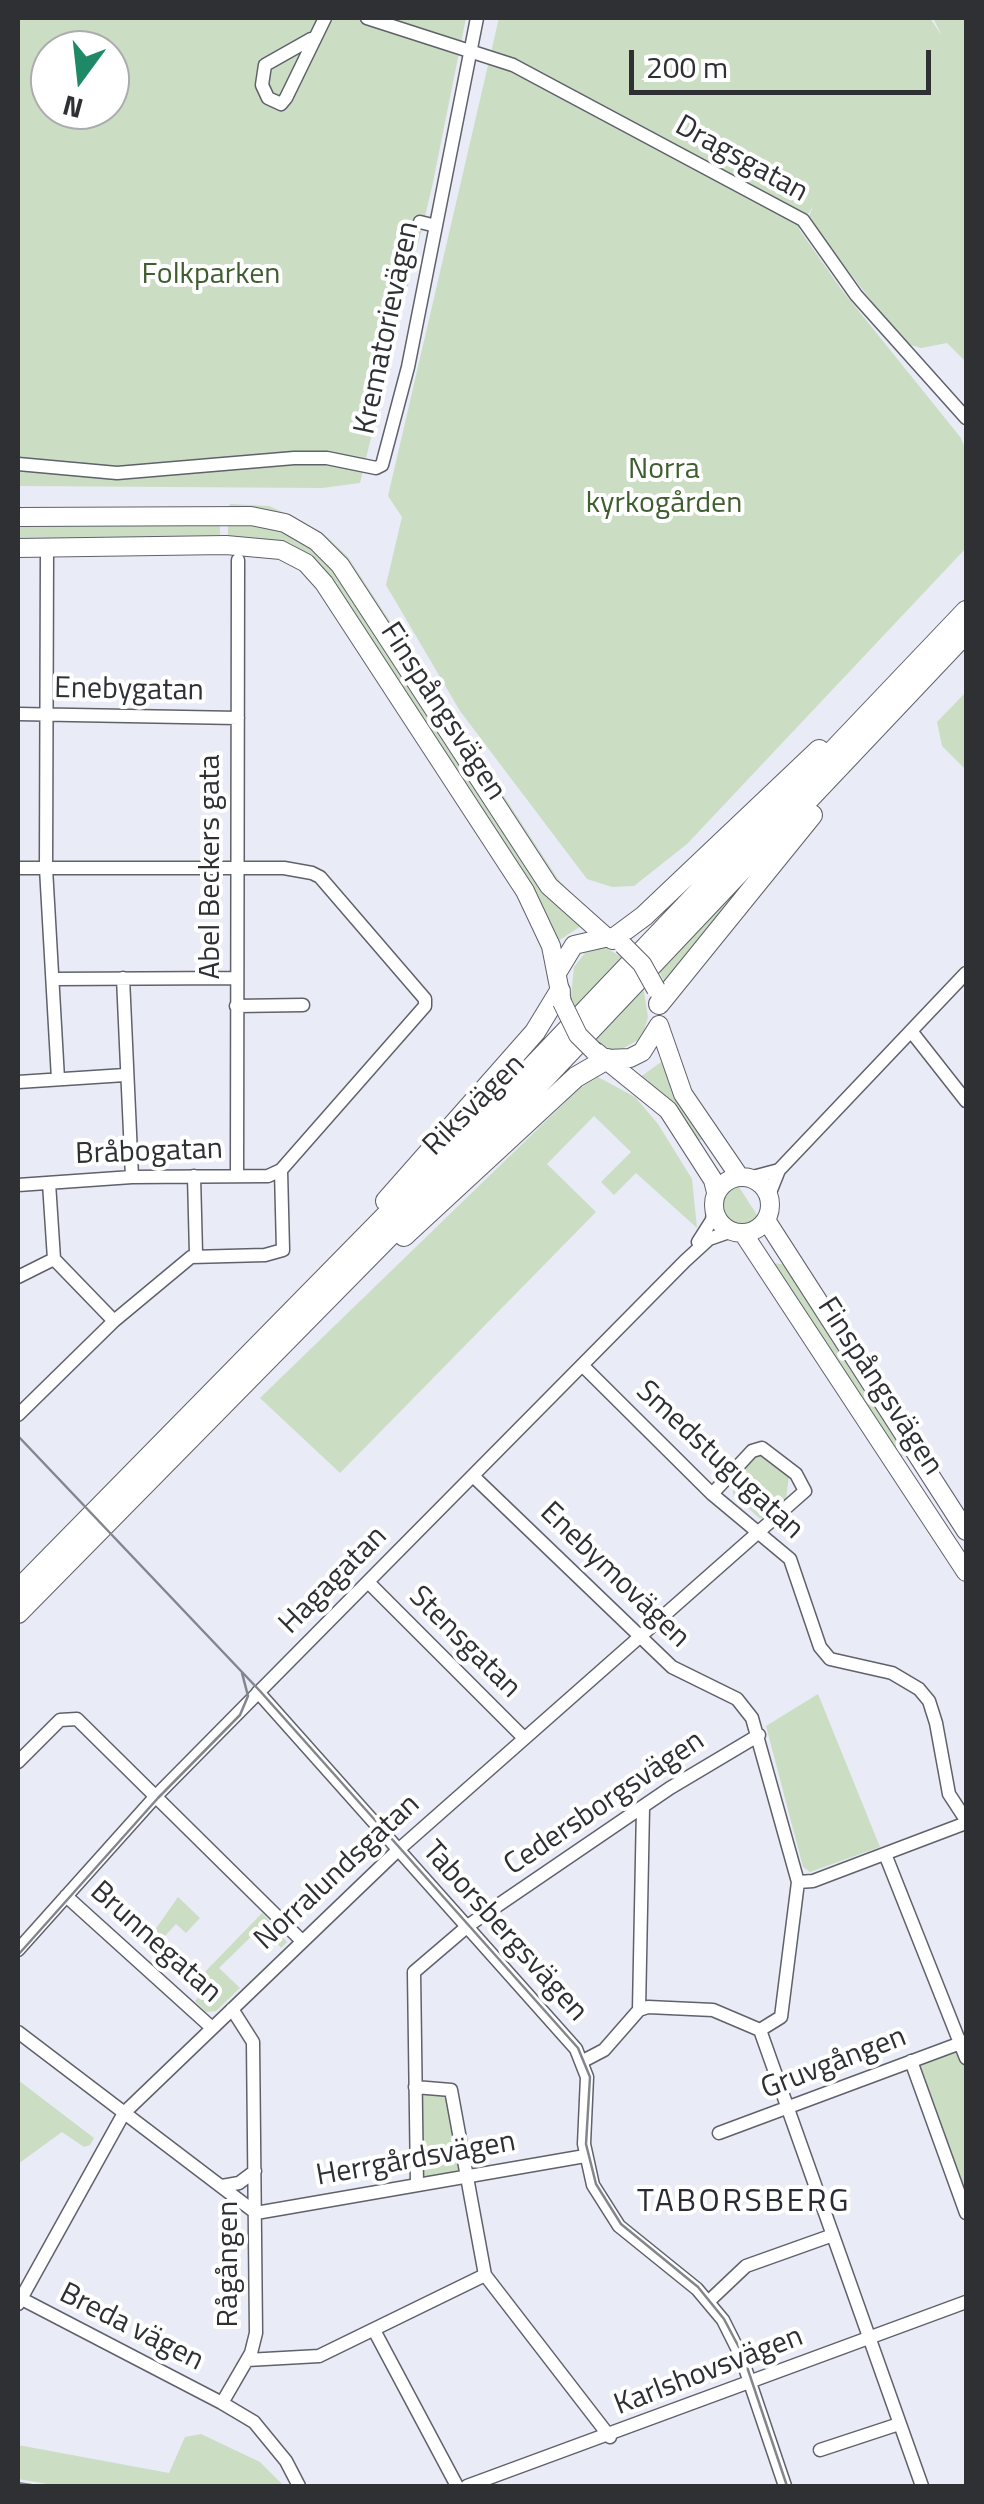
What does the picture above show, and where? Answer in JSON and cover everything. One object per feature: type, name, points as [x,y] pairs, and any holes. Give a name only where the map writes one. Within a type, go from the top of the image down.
[{"type":"highway","name":"Riksvägen","points":[[18,1613],[966,611]]},
{"type":"highway","name":"Riksvägen","points":[[18,1590],[545,1078],[966,634]]},
{"type":"highway","points":[[658,1006],[933,668]]},
{"type":"highway","points":[[614,940],[901,681]]},
{"type":"highway","points":[[348,1267],[405,1177],[535,1032],[560,989]]},
{"type":"highway","points":[[348,1267],[436,1210],[600,1055]]},
{"type":"main road","name":"Finspångsvägen","points":[[18,517],[240,516],[285,523],[316,542],[340,565],[549,886],[614,940]]},
{"type":"main road","name":"Finspångsvägen","points":[[18,548],[281,550],[306,563],[324,583],[525,891],[541,922],[560,989]]},
{"type":"main road","points":[[614,940],[642,964],[683,1094],[744,1177],[765,1186],[769,1195],[766,1220],[738,1232],[716,1218],[713,1180],[668,1110],[578,1034],[560,989],[574,945],[614,940]]},
{"type":"main road","points":[[600,1055],[620,1060],[642,1052],[658,1006]]},
{"type":"main road","points":[[715,1198],[744,1177]]},
{"type":"main road","name":"Finspångsvägen","points":[[766,1220],[966,1531]]},
{"type":"main road","name":"Finspångsvägen","points":[[738,1232],[966,1572]]},
{"type":"street","points":[[311,40],[265,65],[262,85],[268,98],[281,104],[286,98],[325,18]]},
{"type":"street","name":"Dragsgatan","points":[[366,18],[530,73],[802,220],[856,296],[966,418]]},
{"type":"street","name":"Krematorievägen","points":[[18,464],[118,472],[294,458],[326,458],[376,468],[382,465],[408,366],[478,18]]},
{"type":"street","points":[[420,222],[436,226]]},
{"type":"street","points":[[48,548],[46,868],[58,1079]]},
{"type":"street","name":"Abel Beckers gata","points":[[232,552],[238,718],[237,1175]]},
{"type":"street","name":"Enebygatan","points":[[18,714],[238,718]]},
{"type":"street","points":[[18,868],[297,869],[320,877],[425,999],[425,1006],[281,1170],[286,1242],[276,1254],[196,1254],[114,1321],[18,1415]]},
{"type":"street","points":[[769,1195],[780,1170],[966,973]]},
{"type":"street","points":[[53,978],[236,978]]},
{"type":"street","points":[[122,978],[130,1068],[125,1075],[132,1177]]},
{"type":"street","points":[[236,1006],[303,1006]]},
{"type":"street","points":[[910,1031],[966,1100]]},
{"type":"street","points":[[18,1082],[125,1075]]},
{"type":"street","name":"Bråbogatan","points":[[18,1185],[132,1177],[268,1176],[281,1170]]},
{"type":"street","points":[[744,1177],[780,1170]]},
{"type":"street","points":[[194,1176],[196,1254]]},
{"type":"street","points":[[49,1183],[54,1259],[114,1321]]},
{"type":"street","name":"Hagagatan","points":[[693,1253],[712,1220],[715,1198]]},
{"type":"street","name":"Hagagatan","points":[[18,1950],[156,1796],[693,1253],[716,1235],[738,1232]]},
{"type":"street","points":[[18,1278],[54,1259]]},
{"type":"street","name":"Smedstugugatan","points":[[582,1365],[712,1494],[790,1559],[820,1647],[830,1659],[892,1673],[919,1689],[929,1701],[949,1794],[966,1821]]},
{"type":"street","name":"Norralundsgatan","points":[[18,2300],[124,2112],[398,1850],[805,1491],[796,1474],[772,1451],[752,1451],[712,1494]]},
{"type":"street","name":"Enebymovägen","points":[[473,1476],[683,1676],[737,1699],[759,1736],[798,1882],[780,2016],[760,2030]]},
{"type":"street","name":"Stensgatan","points":[[368,1582],[524,1738]]},
{"type":"street","name":"Taborsbergsvägen","points":[[258,1692],[467,1926],[582,2062],[588,2086],[585,2156],[593,2185],[614,2221],[708,2301],[732,2335],[785,2486]]},
{"type":"street","points":[[18,1762],[60,1720],[77,1719],[302,1940]]},
{"type":"street","name":"Cedersborgsvägen","points":[[416,2186],[414,1972],[467,1926],[759,1736]]},
{"type":"street","points":[[640,2010],[643,1808]]},
{"type":"street","points":[[798,1882],[885,1854],[966,1821]]},
{"type":"street","points":[[885,1854],[964,2042],[966,2058]]},
{"type":"street","name":"Brunnegatan","points":[[66,1896],[211,2027]]},
{"type":"street","points":[[582,2062],[604,2050],[640,2010],[667,2005],[698,2008],[760,2030],[922,2486]]},
{"type":"street","name":"Rågången","points":[[222,2404],[247,2360],[256,2333],[252,2042],[232,2009]]},
{"type":"street","points":[[18,2032],[256,2213]]},
{"type":"street","name":"Gruvgången","points":[[718,2133],[964,2042]]},
{"type":"street","points":[[912,2061],[966,2213]]},
{"type":"street","points":[[415,2088],[451,2090],[486,2274],[610,2437]]},
{"type":"street","name":"Herrgårdsvägen","points":[[256,2213],[585,2156]]},
{"type":"street","points":[[222,2186],[239,2183],[255,2171]]},
{"type":"street","points":[[708,2301],[754,2262],[833,2235]]},
{"type":"street","points":[[247,2360],[318,2356],[375,2332],[486,2274]]},
{"type":"street","name":"Breda vägen","points":[[18,2300],[222,2404]]},
{"type":"street","name":"Karlshovsvägen","points":[[467,2486],[610,2437],[966,2302]]},
{"type":"street","points":[[375,2332],[457,2486]]},
{"type":"street","points":[[222,2404],[254,2422],[286,2461],[298,2486]]},
{"type":"street","points":[[820,2450],[900,2424]]},
{"type":"green space","name":"Folkparken","points":[[18,18],[466,18],[432,187],[360,483],[322,488],[18,486]]},
{"type":"green space","name":"Norra kyrkogården","points":[[499,18],[930,18],[942,36],[933,18],[966,18],[966,362],[947,343],[921,348],[904,343],[808,219],[813,206],[799,229],[841,289],[961,438],[966,451],[966,548],[687,844],[634,886],[612,887],[587,879],[460,711],[386,585],[402,517],[388,496]]},
{"type":"green space","points":[[230,504],[269,506],[287,514],[323,533],[348,557],[558,879],[592,918],[550,875],[333,547],[228,509]]},
{"type":"green space","points":[[220,523],[220,540],[18,542],[18,524]]},
{"type":"green space","points":[[228,524],[278,528],[320,552],[581,926],[555,943],[324,572],[228,541]]},
{"type":"green space","points":[[966,692],[966,770],[942,746],[937,722]]},
{"type":"green space","points":[[840,779],[692,951],[665,983],[658,969]]},
{"type":"green space","points":[[605,947],[628,961],[577,1015],[571,997],[574,967],[585,953]]},
{"type":"green space","points":[[643,986],[648,1017],[642,1038],[618,1051],[601,1046],[592,1038]]},
{"type":"green space","points":[[661,1062],[708,1140],[694,1140],[662,1094],[639,1078]]},
{"type":"green space","points":[[598,1077],[635,1097],[658,1124],[692,1179],[697,1228],[636,1173],[614,1195],[601,1182],[631,1152],[594,1116],[547,1164],[596,1212],[340,1473],[260,1398],[580,1088]]},
{"type":"green space","points":[[737,1184],[759,1218],[749,1225],[737,1225],[723,1213],[724,1194]]},
{"type":"green space","points":[[773,1263],[788,1265],[909,1452],[900,1458]]},
{"type":"green space","points":[[764,1455],[789,1476],[786,1499],[767,1519],[759,1518],[733,1494],[733,1477],[754,1457]]},
{"type":"green space","points":[[818,1694],[880,1847],[810,1872],[803,1867],[766,1726]]},
{"type":"green space","points":[[178,1897],[200,1918],[186,1933],[176,1924],[164,1937],[155,1930]]},
{"type":"green space","points":[[262,1913],[287,1942],[281,1948],[263,1925],[219,1968],[240,1988],[216,2011],[206,2012],[195,2001],[211,1983],[202,1975]]},
{"type":"green space","points":[[958,2049],[966,2070],[966,2201],[918,2063]]},
{"type":"green space","points":[[18,2080],[94,2138],[90,2145],[84,2147],[62,2132],[18,2164]]},
{"type":"green space","points":[[420,2093],[448,2093],[461,2172],[424,2179]]},
{"type":"green space","points":[[201,2434],[260,2462],[284,2486],[59,2486],[18,2479],[18,2445],[169,2473],[185,2437]]},
{"type":"tram line","points":[[18,1436],[260,1691],[578,2048],[590,2077],[586,2144],[596,2184],[621,2224],[698,2287],[724,2319],[743,2355],[787,2486]]},
{"type":"tram line","points":[[18,1955],[158,1798],[240,1715],[248,1696],[242,1673]]},
{"type":"tram line","points":[[18,2483],[37,2486]]},
{"type":"district","name":"TABORSBERG","points":[[744,2203]]}]
